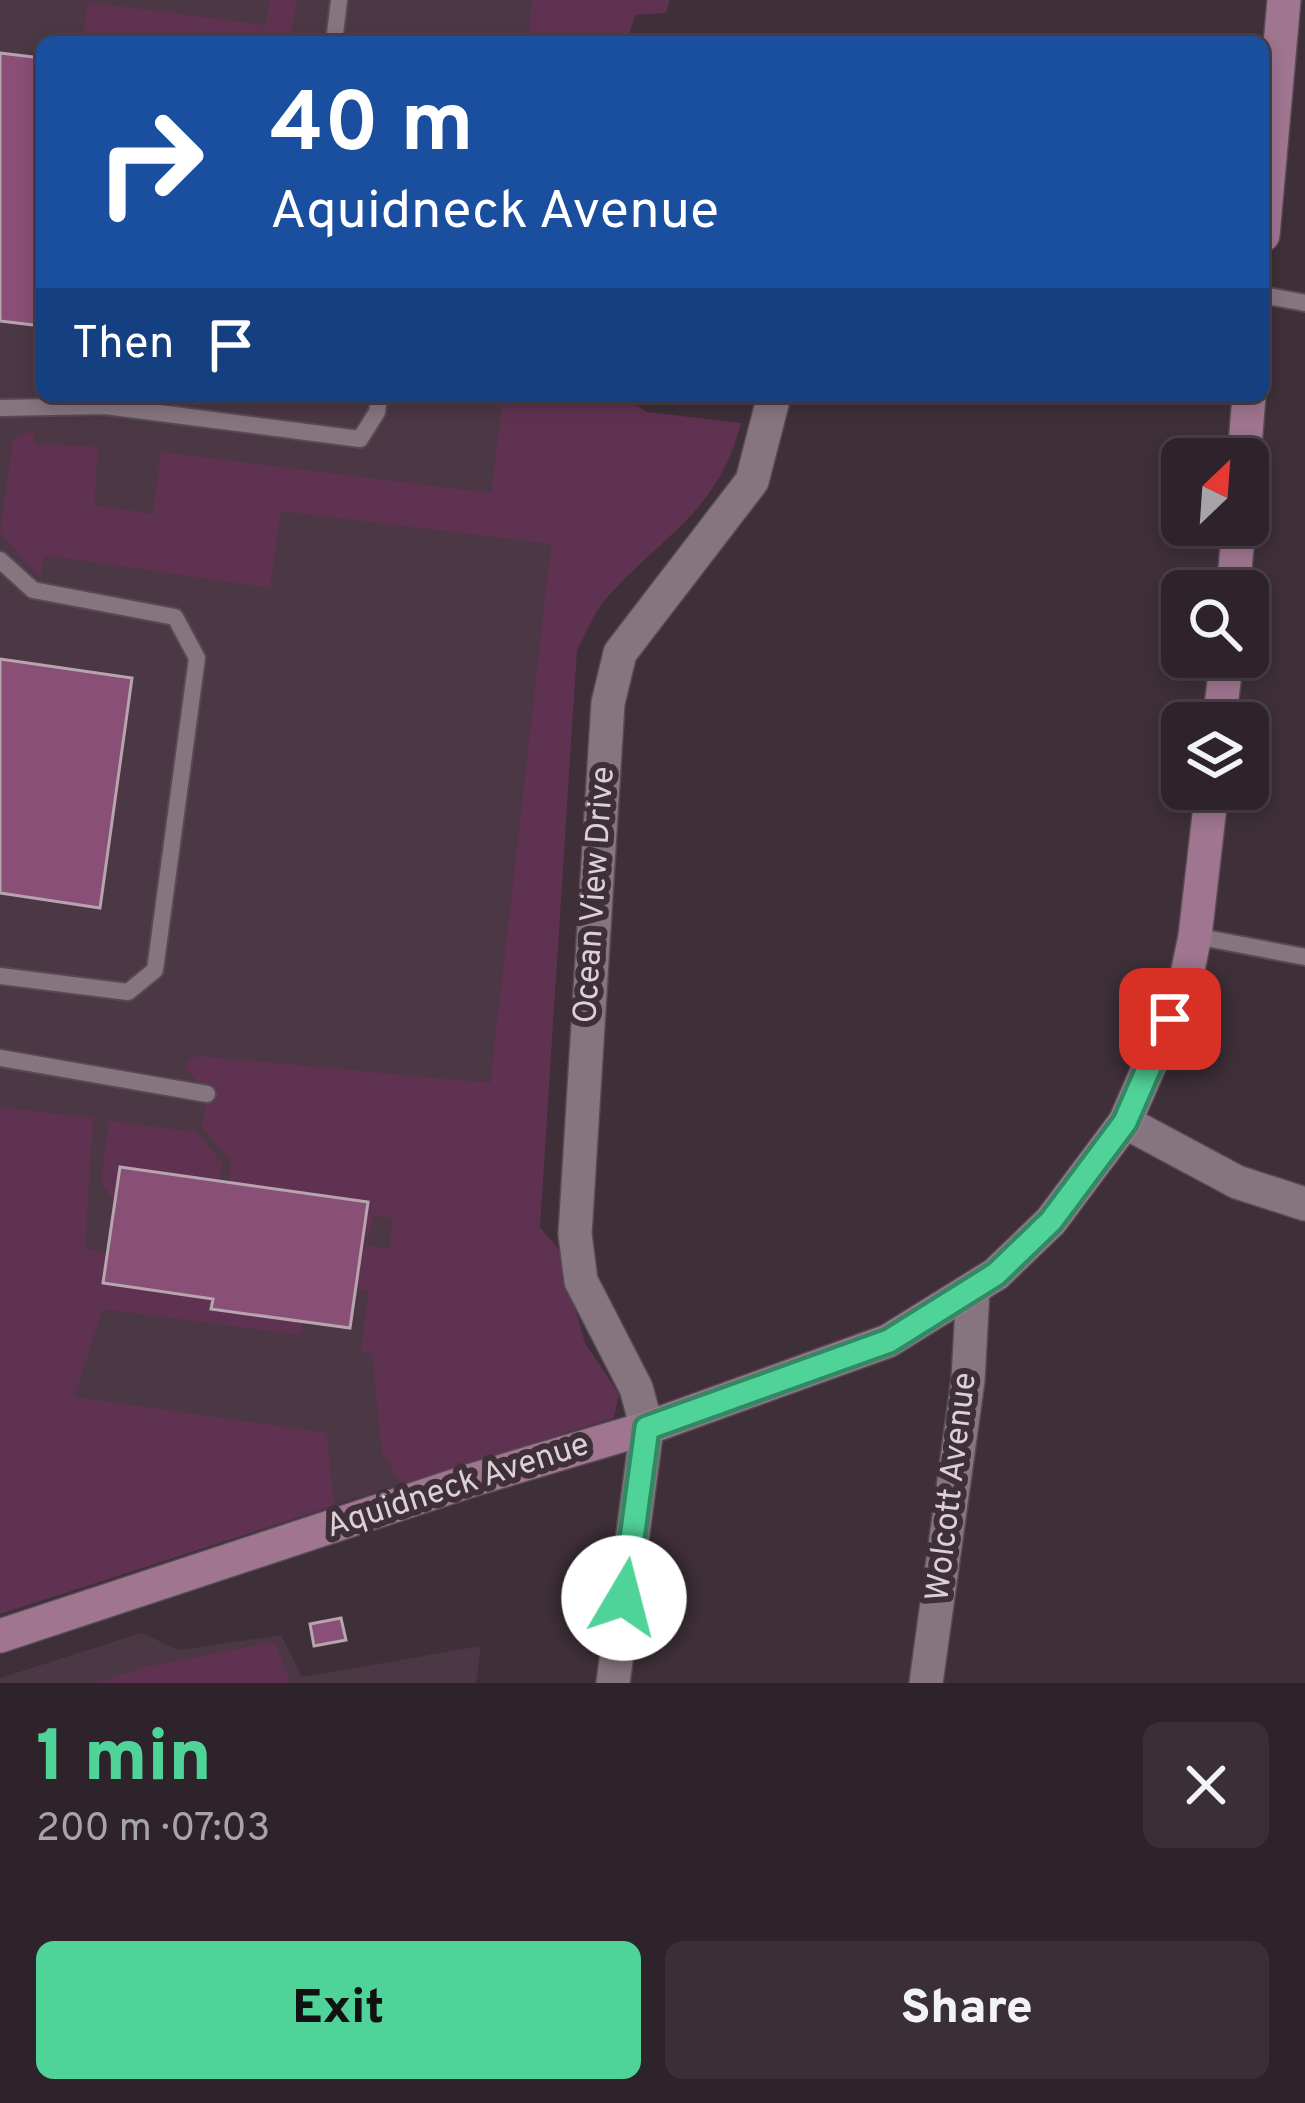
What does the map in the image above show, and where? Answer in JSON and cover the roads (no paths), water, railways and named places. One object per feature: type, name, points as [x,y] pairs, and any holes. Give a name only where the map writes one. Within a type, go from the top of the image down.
[{"type":"main road","points":[[1269,127],[1284,0]]},
{"type":"main road","points":[[1246,438],[1249,402]]},
{"type":"main road","name":"Aquidneck Avenue","points":[[0,1636],[647,1428],[889,1341],[973,1290],[1051,1221],[1125,1122],[1185,985],[1210,810]]},
{"type":"street","name":"Ocean View Drive","points":[[647,1428],[636,1388],[581,1281],[575,1234],[608,703],[620,653],[752,481],[772,402]]},
{"type":"street","points":[[1125,1122],[1237,1182],[1305,1204]]},
{"type":"street","name":"Wolcott Avenue","points":[[926,1683],[968,1380],[973,1290]]},
{"type":"street","points":[[613,1683],[647,1428]]},
{"type":"lane","points":[[335,36],[340,0]]},
{"type":"lane","points":[[1269,296],[1305,303]]},
{"type":"lane","points":[[0,408],[105,406],[360,439],[378,402]]},
{"type":"lane","points":[[0,560],[33,590],[175,617],[197,658],[155,970],[128,992],[0,976]]},
{"type":"lane","points":[[1195,936],[1305,957]]},
{"type":"lane","points":[[0,1058],[207,1094]]}]
